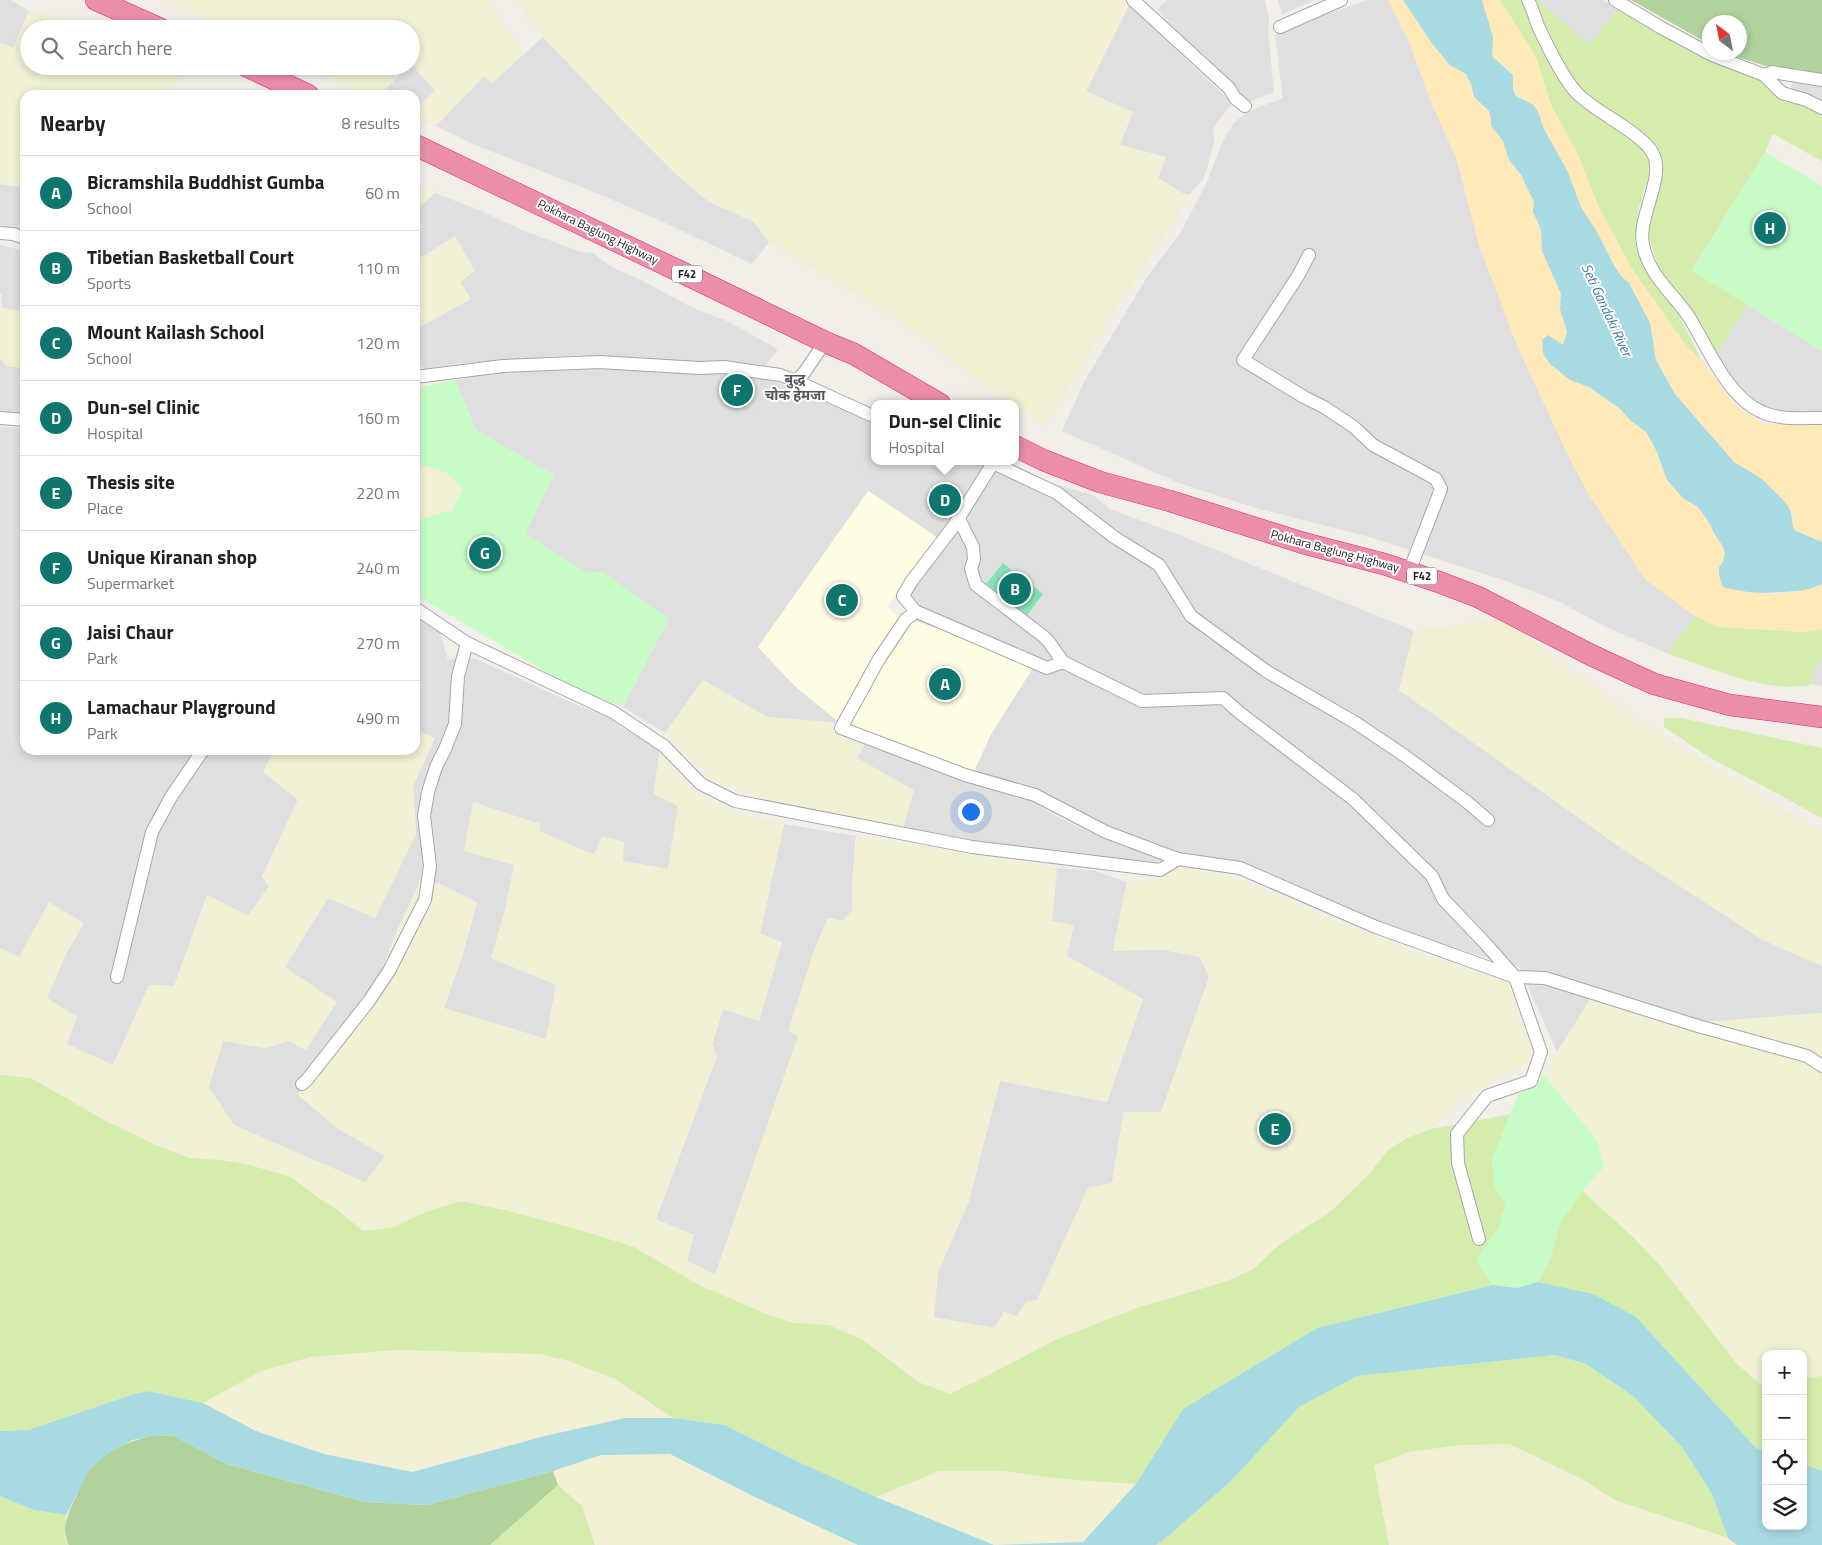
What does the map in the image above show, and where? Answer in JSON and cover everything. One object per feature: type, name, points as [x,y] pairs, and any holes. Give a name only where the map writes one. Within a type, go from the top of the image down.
[{"type":"highway","points":[[96,0],[141,20]]},
{"type":"highway","points":[[265,75],[297,90]]},
{"type":"highway","name":"Pokhara Baglung Highway","points":[[422,149],[825,342],[854,354],[933,400]]},
{"type":"highway","name":"Pokhara Baglung Highway","points":[[1019,448],[1042,460],[1100,482],[1170,501],[1303,544],[1384,564],[1478,597],[1591,655],[1654,684],[1730,705],[1822,717]]},
{"type":"street","points":[[1133,0],[1229,88],[1235,98],[1246,106]]},
{"type":"street","points":[[1280,26],[1341,0]]},
{"type":"street","points":[[1528,0],[1549,48],[1576,91],[1592,106],[1639,138],[1652,151],[1656,160],[1656,171],[1643,222],[1642,244],[1652,268],[1688,316],[1720,372],[1743,399],[1762,412],[1784,416],[1822,418]]},
{"type":"street","points":[[1615,0],[1660,27],[1712,54],[1764,74],[1782,93],[1806,100],[1822,108]]},
{"type":"street","points":[[1764,74],[1772,72],[1822,80]]},
{"type":"street","points":[[0,233],[20,236]]},
{"type":"street","points":[[1309,255],[1298,276],[1243,360],[1324,407],[1354,427],[1373,445],[1436,479],[1441,489],[1409,572]]},
{"type":"street","points":[[796,381],[804,373],[825,342]]},
{"type":"street","points":[[420,376],[503,366],[599,362],[700,368],[724,367],[780,375],[871,415]]},
{"type":"street","points":[[0,418],[20,420]]},
{"type":"street","points":[[990,465],[958,518],[911,582],[903,596],[915,610],[1047,668],[1063,662]]},
{"type":"street","points":[[998,465],[1056,493],[1114,537],[1159,565],[1191,616],[1266,671],[1356,723],[1405,756],[1488,820]]},
{"type":"street","points":[[958,518],[973,547],[974,559],[971,569],[976,585],[1043,636],[1063,662],[1142,700],[1223,698],[1240,713],[1353,798],[1432,876],[1443,899],[1515,977],[1541,1052],[1531,1081],[1487,1096],[1457,1134],[1458,1163],[1479,1238]]},
{"type":"street","points":[[915,610],[906,619],[879,659],[841,728],[965,775],[1035,795],[1106,832],[1178,859],[1240,868],[1376,927],[1515,977],[1544,978],[1698,1026],[1807,1056],[1822,1066]]},
{"type":"street","points":[[420,611],[467,643],[613,712],[664,746],[701,784],[735,801],[972,847],[1160,870],[1178,859]]},
{"type":"street","points":[[302,1084],[369,1001],[389,971],[425,900],[430,866],[424,816],[428,792],[436,767],[455,724],[458,676],[467,643]]},
{"type":"street","points":[[117,977],[152,832],[171,796],[199,755]]},
{"type":"shaded area","points":[[0,0],[11,0],[29,11],[25,20],[20,20],[20,32],[13,48],[0,43]]},
{"type":"shaded area","points":[[1167,0],[1265,0],[1269,18],[1268,31],[1274,92],[1247,103],[1200,57],[1157,9]]},
{"type":"shaded area","points":[[1278,0],[1315,0],[1282,14]]},
{"type":"shaded area","points":[[1368,0],[1388,0],[1408,39],[1430,99],[1457,160],[1479,245],[1517,345],[1568,455],[1588,493],[1646,580],[1695,616],[1666,653],[1604,626],[1558,601],[1503,580],[1366,536],[1252,507],[1179,483],[1062,431],[1084,382],[1147,277],[1181,232],[1207,182],[1223,141],[1233,124],[1247,112],[1283,98],[1275,35],[1281,30]]},
{"type":"shaded area","points":[[1537,0],[1603,0],[1618,9],[1590,46]]},
{"type":"shaded area","points":[[1129,5],[1232,103],[1213,128],[1214,142],[1208,165],[1203,179],[1190,194],[1184,194],[1158,178],[1166,157],[1120,145],[1086,91]]},
{"type":"shaded area","points":[[543,37],[676,174],[708,201],[754,222],[769,242],[752,264],[659,220],[475,145],[436,126],[484,76],[492,83]]},
{"type":"shaded area","points":[[420,73],[435,91],[420,104],[420,90],[384,90],[400,75],[420,75]]},
{"type":"shaded area","points":[[1796,81],[1822,87],[1822,101],[1794,91],[1790,85]]},
{"type":"shaded area","points":[[0,184],[20,187],[20,227],[0,225]]},
{"type":"shaded area","points":[[435,193],[522,230],[581,252],[593,253],[610,266],[645,282],[691,307],[727,321],[778,349],[766,365],[754,368],[576,355],[453,364],[425,369],[420,366],[420,327],[470,298],[459,282],[455,237],[420,258],[420,206]]},
{"type":"shaded area","points":[[0,245],[20,250],[20,311],[2,308],[2,295],[0,294]]},
{"type":"shaded area","points":[[1747,305],[1822,351],[1822,413],[1786,412],[1760,405],[1733,380],[1716,357]]},
{"type":"shaded area","points":[[0,358],[6,366],[20,367],[20,414],[0,413]]},
{"type":"shaded area","points":[[534,370],[728,371],[768,380],[801,390],[871,419],[871,465],[998,465],[1040,480],[1093,495],[1110,509],[1177,534],[1414,631],[1399,690],[1761,939],[1822,966],[1822,1013],[1707,1022],[1596,990],[1557,1052],[1520,968],[1424,938],[1370,919],[1323,899],[1180,855],[1096,822],[1033,788],[1003,779],[974,776],[976,767],[991,734],[1034,666],[974,641],[912,620],[908,592],[938,538],[869,491],[758,647],[797,688],[840,723],[767,717],[703,680],[665,733],[623,707],[669,618],[587,573],[525,534],[553,475],[476,430],[455,380],[495,372]]},
{"type":"shaded area","points":[[0,427],[20,428],[20,755],[272,755],[263,772],[298,799],[262,877],[270,886],[248,916],[207,895],[174,986],[149,985],[113,1065],[66,1044],[47,998],[66,954],[84,923],[19,958],[0,948]]},
{"type":"shaded area","points":[[868,491],[938,538],[887,607],[901,619],[840,723],[797,688],[758,647]]},
{"type":"shaded area","points":[[420,618],[439,629],[448,660],[457,658],[476,659],[577,705],[610,717],[620,727],[660,749],[660,761],[678,806],[668,869],[622,861],[624,842],[594,855],[539,831],[540,824],[473,803],[514,865],[506,906],[556,985],[547,1039],[443,1008],[463,954],[477,902],[398,928],[379,978],[354,1008],[337,1128],[385,1156],[365,1183],[234,1125],[208,1087],[223,1041],[265,1048],[288,1041],[306,1050],[285,967],[328,898],[375,917],[416,834],[413,786],[435,738],[420,732]]},
{"type":"shaded area","points":[[912,620],[974,641],[1034,666],[991,734],[976,767],[974,776],[868,736],[847,722],[879,665]]},
{"type":"shaded area","points":[[1822,659],[1822,686],[1812,684],[1813,670]]},
{"type":"shaded area","points":[[866,742],[1029,799],[1052,814],[1100,837],[1169,859],[1153,863],[1044,852],[985,842],[926,836],[903,828],[857,758]]},
{"type":"shaded area","points":[[784,824],[856,836],[852,882],[852,910],[843,921],[828,918],[814,951],[789,1031],[799,1036],[715,1275],[687,1261],[656,1219],[717,1056],[712,1045],[723,1009],[759,1021],[782,942],[760,934]]},
{"type":"shaded area","points":[[1057,868],[1095,871],[1127,882],[1113,950],[1164,950],[1200,957],[1210,977],[1161,1112],[1124,1112],[1112,1183],[1088,1188],[1037,1300],[1026,1302],[1017,1316],[995,1328],[933,1317],[938,1272],[969,1201],[1000,1080],[1107,1102],[1143,999],[1067,956],[1052,921]]},
{"type":"green space","points":[[166,0],[487,0],[524,53],[492,83],[484,76],[436,126],[420,120],[420,104],[435,91],[420,74],[420,20],[208,20]]},
{"type":"green space","points":[[516,0],[1120,0],[1129,5],[1086,91],[1133,112],[1120,145],[1166,157],[1158,178],[1184,194],[1190,194],[1110,318],[1045,426],[1019,408],[1019,400],[1009,400],[974,378],[928,341],[890,315],[769,242],[754,222],[708,201],[676,174],[543,37]]},
{"type":"green space","points":[[1500,0],[1522,0],[1563,86],[1577,102],[1619,129],[1644,149],[1650,158],[1649,175],[1638,210],[1635,241],[1649,274],[1678,314],[1703,363],[1685,344],[1632,269],[1599,208],[1579,157],[1550,103],[1536,57]]},
{"type":"green space","points":[[1533,0],[1537,0],[1590,45],[1618,9],[1682,47],[1702,56],[1702,60],[1711,60],[1736,71],[1757,77],[1766,83],[1773,94],[1822,115],[1822,161],[1773,134],[1765,152],[1692,270],[1747,305],[1716,357],[1659,269],[1647,231],[1663,175],[1658,150],[1590,99],[1574,81]]},
{"type":"green space","points":[[1631,0],[1822,0],[1822,75],[1800,69],[1769,67],[1747,60],[1747,15],[1702,15],[1702,40]]},
{"type":"green space","points":[[29,11],[62,20],[25,20]]},
{"type":"green space","points":[[20,32],[20,75],[174,75],[180,78],[166,90],[20,90],[20,187],[0,184],[0,43],[13,48]]},
{"type":"green space","points":[[323,75],[400,75],[384,90],[354,90]]},
{"type":"green space","points":[[1765,152],[1822,186],[1822,351],[1692,271]]},
{"type":"green space","points":[[420,187],[435,193],[420,206]]},
{"type":"green space","points":[[455,236],[475,271],[460,282],[471,299],[420,327],[420,258]]},
{"type":"green space","points":[[0,294],[2,294],[2,308],[20,311],[20,367],[6,366],[0,358]]},
{"type":"green space","points":[[455,380],[476,430],[554,475],[525,534],[587,573],[601,571],[669,618],[623,707],[574,688],[420,598],[420,520],[452,510],[463,489],[447,473],[420,465],[420,387]]},
{"type":"green space","points":[[420,465],[441,470],[451,475],[463,489],[452,510],[420,520]]},
{"type":"green space","points":[[1003,563],[1043,594],[1027,615],[986,584]]},
{"type":"green space","points":[[1695,616],[1719,627],[1804,632],[1822,629],[1822,659],[1813,670],[1812,684],[1796,687],[1759,683],[1719,672],[1666,653]]},
{"type":"green space","points":[[1503,619],[1643,724],[1822,833],[1822,966],[1761,939],[1621,848],[1399,690],[1414,631]]},
{"type":"green space","points":[[703,680],[767,717],[828,722],[838,737],[866,742],[857,758],[914,790],[903,828],[744,793],[711,778],[665,733]]},
{"type":"green space","points":[[1664,718],[1681,718],[1822,748],[1822,818],[1707,756],[1664,727]]},
{"type":"green space","points":[[420,732],[435,738],[413,786],[416,834],[375,918],[328,898],[285,967],[337,1002],[306,1050],[288,1041],[265,1048],[223,1041],[209,1087],[234,1125],[365,1182],[385,1156],[337,1128],[298,1095],[303,1078],[324,1052],[354,1008],[379,978],[398,928],[421,879],[440,884],[477,902],[463,954],[444,1008],[546,1039],[556,985],[491,958],[506,906],[514,865],[464,851],[473,802],[540,824],[539,831],[594,855],[602,836],[624,842],[623,861],[668,869],[678,806],[653,794],[660,749],[689,786],[726,811],[784,824],[760,933],[782,943],[759,1021],[723,1009],[712,1045],[717,1056],[656,1219],[694,1235],[687,1261],[715,1275],[798,1036],[788,1031],[814,951],[828,918],[843,921],[852,910],[852,882],[856,836],[1057,868],[1052,921],[1074,925],[1067,956],[1143,999],[1107,1102],[1000,1081],[969,1201],[938,1272],[934,1318],[994,1328],[1004,1312],[1017,1316],[1026,1302],[1037,1300],[1088,1188],[1112,1183],[1124,1112],[1161,1112],[1209,977],[1200,957],[1164,950],[1113,951],[1127,882],[1158,881],[1179,866],[1242,880],[1333,920],[1464,970],[1508,982],[1533,1051],[1528,1064],[1464,1097],[1431,1129],[1407,1138],[1388,1150],[1370,1173],[1331,1211],[1279,1245],[1252,1270],[1224,1282],[1137,1308],[1055,1340],[950,1394],[918,1382],[862,1340],[829,1325],[794,1323],[769,1315],[701,1286],[634,1247],[505,1210],[460,1201],[426,1212],[391,1228],[362,1231],[335,1208],[291,1177],[246,1164],[189,1158],[156,1145],[104,1120],[31,1078],[0,1075],[0,948],[19,957],[49,902],[84,923],[66,954],[47,998],[77,1017],[67,1044],[113,1065],[150,985],[175,986],[207,895],[248,916],[269,886],[262,877],[298,800],[263,772],[272,755],[420,755]]},
{"type":"green space","points":[[1592,996],[1803,1059],[1822,1071],[1822,1376],[1807,1378],[1807,1350],[1762,1350],[1761,1385],[1737,1364],[1662,1268],[1633,1237],[1582,1191],[1604,1167],[1597,1140],[1544,1075]]},
{"type":"green space","points":[[1822,1013],[1822,1058],[1794,1046],[1707,1022]]},
{"type":"green space","points":[[0,1075],[31,1078],[104,1120],[156,1145],[189,1158],[246,1164],[291,1177],[335,1208],[363,1231],[391,1228],[426,1212],[460,1201],[505,1210],[634,1247],[701,1286],[769,1315],[794,1323],[829,1325],[863,1340],[918,1382],[950,1394],[1055,1340],[1137,1308],[1224,1282],[1252,1270],[1279,1245],[1331,1211],[1370,1173],[1388,1150],[1407,1138],[1431,1129],[1511,1114],[1492,1159],[1495,1188],[1506,1204],[1498,1229],[1476,1261],[1493,1285],[1317,1328],[1183,1409],[1136,1484],[1063,1479],[1003,1471],[939,1471],[876,1497],[803,1464],[725,1425],[673,1418],[615,1379],[569,1361],[540,1354],[397,1350],[311,1357],[261,1371],[203,1403],[148,1391],[28,1430],[0,1431]]},
{"type":"green space","points":[[1544,1075],[1597,1140],[1604,1167],[1582,1191],[1560,1223],[1551,1256],[1538,1282],[1517,1288],[1493,1285],[1476,1261],[1498,1229],[1506,1205],[1495,1188],[1492,1159],[1518,1095]]},
{"type":"green space","points":[[1582,1191],[1633,1237],[1662,1268],[1737,1364],[1762,1385],[1762,1450],[1756,1448],[1636,1317],[1538,1282],[1551,1256],[1560,1223]]},
{"type":"green space","points":[[397,1350],[540,1354],[568,1361],[615,1379],[673,1418],[625,1418],[458,1458],[412,1472],[324,1454],[256,1431],[203,1403],[261,1371],[311,1357]]},
{"type":"green space","points":[[1555,1355],[1586,1364],[1633,1396],[1682,1447],[1712,1494],[1728,1538],[1615,1500],[1582,1479],[1509,1444],[1461,1445],[1409,1452],[1374,1466],[1389,1545],[1156,1545],[1231,1481],[1299,1407],[1357,1376]]},
{"type":"green space","points":[[1822,1376],[1822,1471],[1807,1465],[1807,1378]]},
{"type":"green space","points":[[155,1435],[174,1436],[227,1464],[365,1502],[427,1505],[553,1471],[558,1485],[490,1545],[69,1545],[65,1534],[67,1517],[83,1480],[90,1469],[111,1451],[128,1443]]},
{"type":"green space","points":[[1509,1444],[1582,1479],[1615,1500],[1728,1538],[1737,1545],[1389,1545],[1374,1466],[1409,1452],[1461,1445]]},
{"type":"green space","points":[[670,1454],[757,1498],[858,1545],[595,1545],[582,1506],[558,1485],[553,1471],[601,1455]]},
{"type":"green space","points":[[939,1471],[1003,1471],[1063,1479],[1136,1484],[1083,1542],[994,1545],[876,1497]]},
{"type":"green space","points":[[558,1485],[582,1506],[595,1545],[490,1545]]},
{"type":"green space","points":[[0,1496],[34,1510],[66,1515],[65,1537],[69,1545],[0,1545]]},
{"type":"sand","points":[[1388,0],[1403,0],[1433,45],[1451,66],[1465,74],[1471,84],[1473,97],[1489,111],[1491,126],[1503,141],[1509,160],[1522,176],[1534,201],[1534,216],[1541,230],[1542,251],[1561,294],[1560,309],[1567,332],[1565,342],[1550,364],[1570,380],[1589,387],[1619,408],[1631,421],[1646,432],[1656,450],[1660,465],[1684,499],[1698,507],[1722,545],[1725,552],[1723,562],[1719,567],[1725,588],[1777,594],[1804,590],[1822,584],[1822,629],[1804,632],[1719,627],[1695,616],[1646,580],[1588,493],[1568,455],[1517,345],[1479,245],[1457,160],[1430,99],[1408,39]]},
{"type":"sand","points":[[1482,0],[1500,0],[1536,57],[1550,103],[1579,157],[1599,208],[1632,269],[1685,344],[1703,363],[1737,407],[1765,424],[1822,424],[1822,542],[1793,528],[1791,512],[1778,494],[1764,481],[1734,462],[1675,394],[1656,360],[1650,323],[1629,283],[1615,267],[1597,232],[1581,207],[1567,170],[1544,129],[1539,114],[1529,102],[1516,96],[1513,90],[1514,82],[1509,69],[1497,62],[1492,56],[1493,43]]},
{"type":"water","name":"Seti Gandaki River","points":[[1403,0],[1482,0],[1493,37],[1492,56],[1513,75],[1513,90],[1516,96],[1534,105],[1539,114],[1544,129],[1567,170],[1581,207],[1597,232],[1615,267],[1629,283],[1650,323],[1656,360],[1675,394],[1734,462],[1762,479],[1786,503],[1791,512],[1793,528],[1822,542],[1822,584],[1798,591],[1763,593],[1725,588],[1719,575],[1719,567],[1723,562],[1725,552],[1722,545],[1698,507],[1684,499],[1667,480],[1656,450],[1646,432],[1631,421],[1619,408],[1589,387],[1570,380],[1550,364],[1543,354],[1542,340],[1548,335],[1563,345],[1567,332],[1560,309],[1561,294],[1542,251],[1541,230],[1533,212],[1534,201],[1522,176],[1509,160],[1503,141],[1491,126],[1489,111],[1474,97],[1466,74],[1451,66],[1433,45]]},
{"type":"water","points":[[1538,1282],[1593,1294],[1636,1317],[1756,1448],[1762,1450],[1762,1530],[1807,1530],[1807,1465],[1822,1471],[1822,1545],[1737,1545],[1728,1538],[1712,1494],[1682,1447],[1633,1396],[1586,1364],[1555,1355],[1357,1376],[1299,1407],[1231,1481],[1156,1545],[994,1545],[1083,1542],[1136,1484],[1183,1409],[1317,1328],[1493,1285],[1517,1288]]},
{"type":"water","points":[[148,1391],[203,1403],[256,1431],[324,1454],[412,1472],[545,1436],[625,1418],[673,1418],[725,1425],[803,1464],[876,1497],[994,1545],[858,1545],[757,1498],[670,1454],[601,1455],[553,1471],[427,1505],[365,1502],[227,1464],[174,1436],[155,1435],[133,1440],[110,1452],[90,1469],[66,1515],[34,1510],[0,1496],[0,1431],[28,1430]]},
{"type":"place","name":"Lamachaur Playground","points":[[1770,228]]},
{"type":"place","name":"Unique Kiranan shop","points":[[737,390]]},
{"type":"place","name":"Dun-sel Clinic","points":[[945,500]]},
{"type":"place","name":"Jaisi Chaur","points":[[485,553]]},
{"type":"place","name":"Tibetian Basketball Court","points":[[1015,589]]},
{"type":"place","name":"Mount Kailash School","points":[[842,600]]},
{"type":"place","name":"Bicramshila Buddhist Gumba","points":[[945,684]]},
{"type":"place","name":"Thesis site","points":[[1275,1129]]},
{"type":"district","name":"बुद्ध चोक हेमजा","points":[[795,388]]}]
